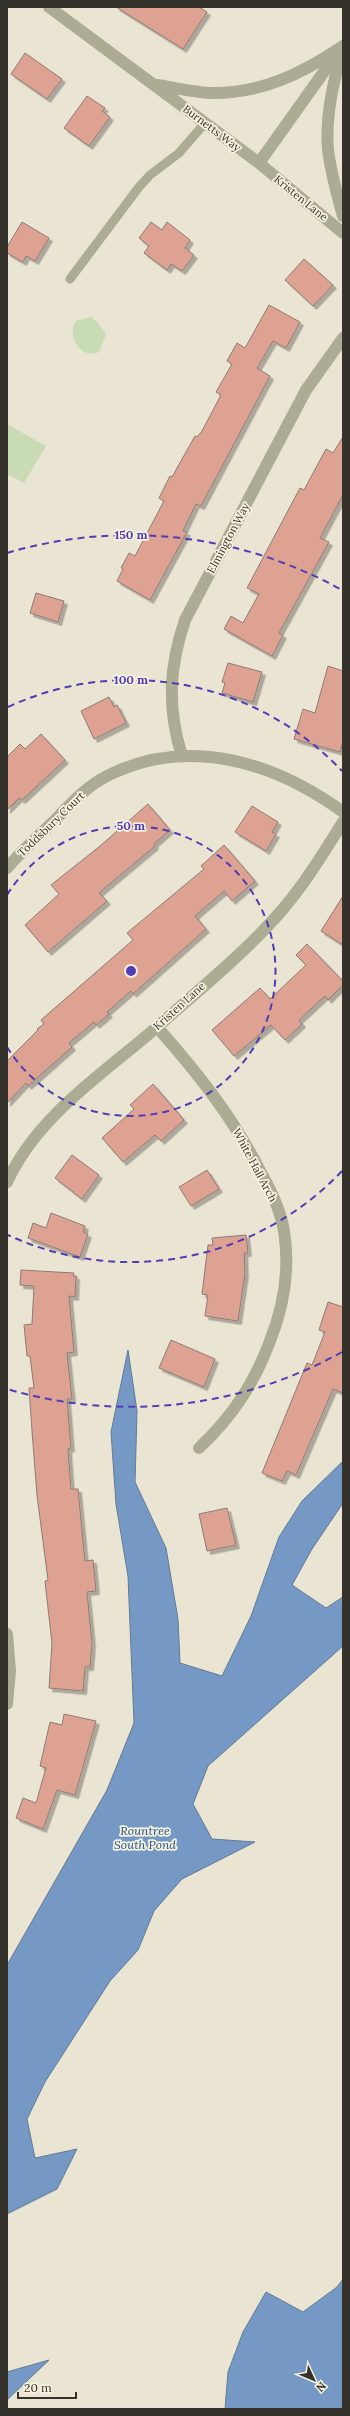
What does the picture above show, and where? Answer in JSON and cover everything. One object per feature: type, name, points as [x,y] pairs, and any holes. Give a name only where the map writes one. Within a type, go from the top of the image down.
[{"type":"street","name":"Burnetts Way","points":[[49,7],[156,85],[258,163]]},
{"type":"street","points":[[156,85],[208,93],[232,93],[256,89],[287,79],[316,64],[343,46]]},
{"type":"street","points":[[258,163],[343,46]]},
{"type":"street","points":[[343,46],[334,82],[329,119],[328,150],[343,216]]},
{"type":"street","name":"Kristen Lane","points":[[258,163],[343,233]]},
{"type":"street","name":"Elmington Way","points":[[182,756],[172,705],[172,673],[175,649],[185,620],[306,390],[343,338]]},
{"type":"street","name":"Toddsbury Court","points":[[7,868],[25,847],[76,798],[106,777],[133,765],[154,759],[182,756],[230,760],[263,769],[289,779],[319,795],[343,812]]},
{"type":"street","name":"Kristen Lane","points":[[7,1182],[35,1136],[58,1110],[157,1027],[253,940],[283,909],[310,875],[343,822]]},
{"type":"street","name":"White Hall Arch","points":[[157,1027],[192,1066],[224,1109],[247,1145],[276,1202],[284,1231],[286,1254],[285,1291],[278,1321],[260,1367],[242,1400],[222,1426],[199,1448]]},
{"type":"street","points":[[7,1634],[10,1670],[7,1704]]},
{"type":"lane","points":[[70,279],[139,187],[150,175],[179,153],[206,123]]},
{"type":"green space","points":[[91,317],[106,334],[99,352],[92,354],[86,353],[77,346],[73,334],[73,327],[76,321]]},
{"type":"green space","points":[[7,424],[46,446],[24,483],[7,474]]},
{"type":"water","name":"Rountree South Pond","points":[[128,1350],[137,1411],[135,1482],[166,1548],[178,1619],[180,1663],[222,1676],[251,1616],[279,1537],[302,1501],[343,1461],[343,1503],[312,1549],[292,1585],[326,1608],[343,1597],[343,1646],[208,1766],[193,1804],[212,1839],[255,1842],[182,1879],[154,1911],[138,1950],[110,1981],[45,2082],[27,2119],[35,2158],[77,2149],[57,2189],[7,2214],[7,1965],[107,1790],[134,1723],[128,1576],[116,1504],[111,1432]]},
{"type":"water","points":[[343,2279],[343,2409],[225,2409],[228,2372],[243,2332],[266,2292],[303,2312],[337,2287]]},
{"type":"water","points":[[49,2360],[7,2400],[7,2372]]},
{"type":"building","points":[[116,7],[199,7],[207,12],[183,49]]},
{"type":"building","points":[[25,53],[62,79],[47,99],[11,74]]},
{"type":"building","points":[[87,96],[105,108],[102,111],[110,117],[89,146],[64,128]]},
{"type":"building","points":[[22,222],[49,238],[35,261],[26,256],[23,262],[7,253],[7,247]]},
{"type":"building","points":[[151,222],[162,230],[167,222],[190,240],[185,248],[194,255],[182,271],[171,264],[167,270],[144,253],[149,246],[139,238]]},
{"type":"building","points":[[304,259],[333,285],[313,306],[285,280]]},
{"type":"building","points":[[269,305],[300,322],[286,348],[273,341],[257,368],[270,376],[201,506],[196,504],[183,531],[187,532],[150,600],[117,581],[123,569],[121,568],[129,553],[135,556],[164,501],[159,498],[170,476],[172,477],[195,436],[197,437],[202,431],[221,395],[216,392],[232,364],[227,361],[237,343],[245,348]]},
{"type":"building","points":[[343,437],[343,495],[320,538],[329,542],[279,633],[283,635],[272,656],[224,629],[231,616],[243,623],[259,594],[247,588],[300,488],[304,490],[326,449],[333,453]]},
{"type":"building","points":[[36,593],[64,601],[58,622],[30,613]]},
{"type":"building","points":[[228,663],[262,672],[253,702],[222,693],[225,683],[222,682]]},
{"type":"building","points":[[328,666],[343,671],[343,741],[340,752],[294,739],[303,709],[315,713]]},
{"type":"building","points":[[109,697],[114,707],[117,705],[126,723],[94,739],[81,711]]},
{"type":"building","points":[[41,734],[65,760],[22,800],[19,798],[7,810],[7,757],[20,744],[25,749]]},
{"type":"building","points":[[148,804],[170,830],[154,844],[155,846],[99,893],[107,901],[48,952],[25,925],[59,894],[51,885],[100,846]]},
{"type":"building","points":[[252,806],[278,822],[272,832],[276,834],[266,851],[235,832]]},
{"type":"building","points":[[224,845],[255,881],[232,901],[224,891],[195,916],[206,929],[133,994],[131,991],[107,1012],[109,1014],[96,1025],[94,1022],[69,1043],[72,1047],[28,1086],[26,1083],[7,1103],[7,1061],[38,1030],[37,1029],[44,1024],[41,1020],[133,940],[127,933],[204,869],[201,866]]},
{"type":"building","points":[[343,896],[343,945],[321,931]]},
{"type":"building","points":[[307,944],[343,981],[343,985],[328,1000],[325,996],[299,1020],[302,1024],[285,1040],[271,1025],[234,1056],[212,1030],[260,988],[270,999],[306,965],[296,955]]},
{"type":"building","points":[[153,1084],[184,1120],[161,1141],[155,1135],[123,1162],[102,1138],[134,1109],[130,1105]]},
{"type":"building","points":[[72,1155],[99,1175],[82,1199],[55,1178]]},
{"type":"building","points":[[207,1170],[219,1189],[191,1206],[179,1187]]},
{"type":"building","points":[[51,1213],[85,1226],[83,1232],[88,1234],[80,1257],[28,1238],[33,1223],[46,1228]]},
{"type":"building","points":[[246,1235],[248,1253],[244,1253],[245,1273],[238,1321],[205,1316],[208,1295],[202,1294],[208,1245],[213,1245],[212,1238]]},
{"type":"building","points":[[21,1270],[74,1273],[73,1276],[76,1276],[75,1297],[69,1296],[74,1352],[67,1353],[72,1399],[67,1399],[71,1448],[68,1449],[71,1489],[78,1489],[85,1561],[93,1560],[96,1591],[87,1592],[92,1643],[90,1667],[85,1667],[83,1691],[49,1688],[52,1644],[45,1581],[48,1580],[37,1495],[32,1431],[29,1388],[34,1388],[30,1356],[27,1356],[24,1325],[32,1324],[34,1286],[20,1285]]},
{"type":"building","points":[[328,1302],[343,1307],[343,1393],[333,1389],[296,1475],[287,1471],[282,1481],[262,1473],[307,1363],[312,1365],[325,1332],[319,1330]]},
{"type":"building","points":[[171,1340],[215,1359],[204,1387],[159,1368]]},
{"type":"building","points":[[227,1508],[236,1545],[207,1551],[199,1514]]},
{"type":"building","points":[[64,1714],[96,1721],[75,1795],[57,1790],[43,1829],[16,1818],[23,1798],[36,1803],[46,1768],[40,1766],[50,1722],[62,1725]]}]
